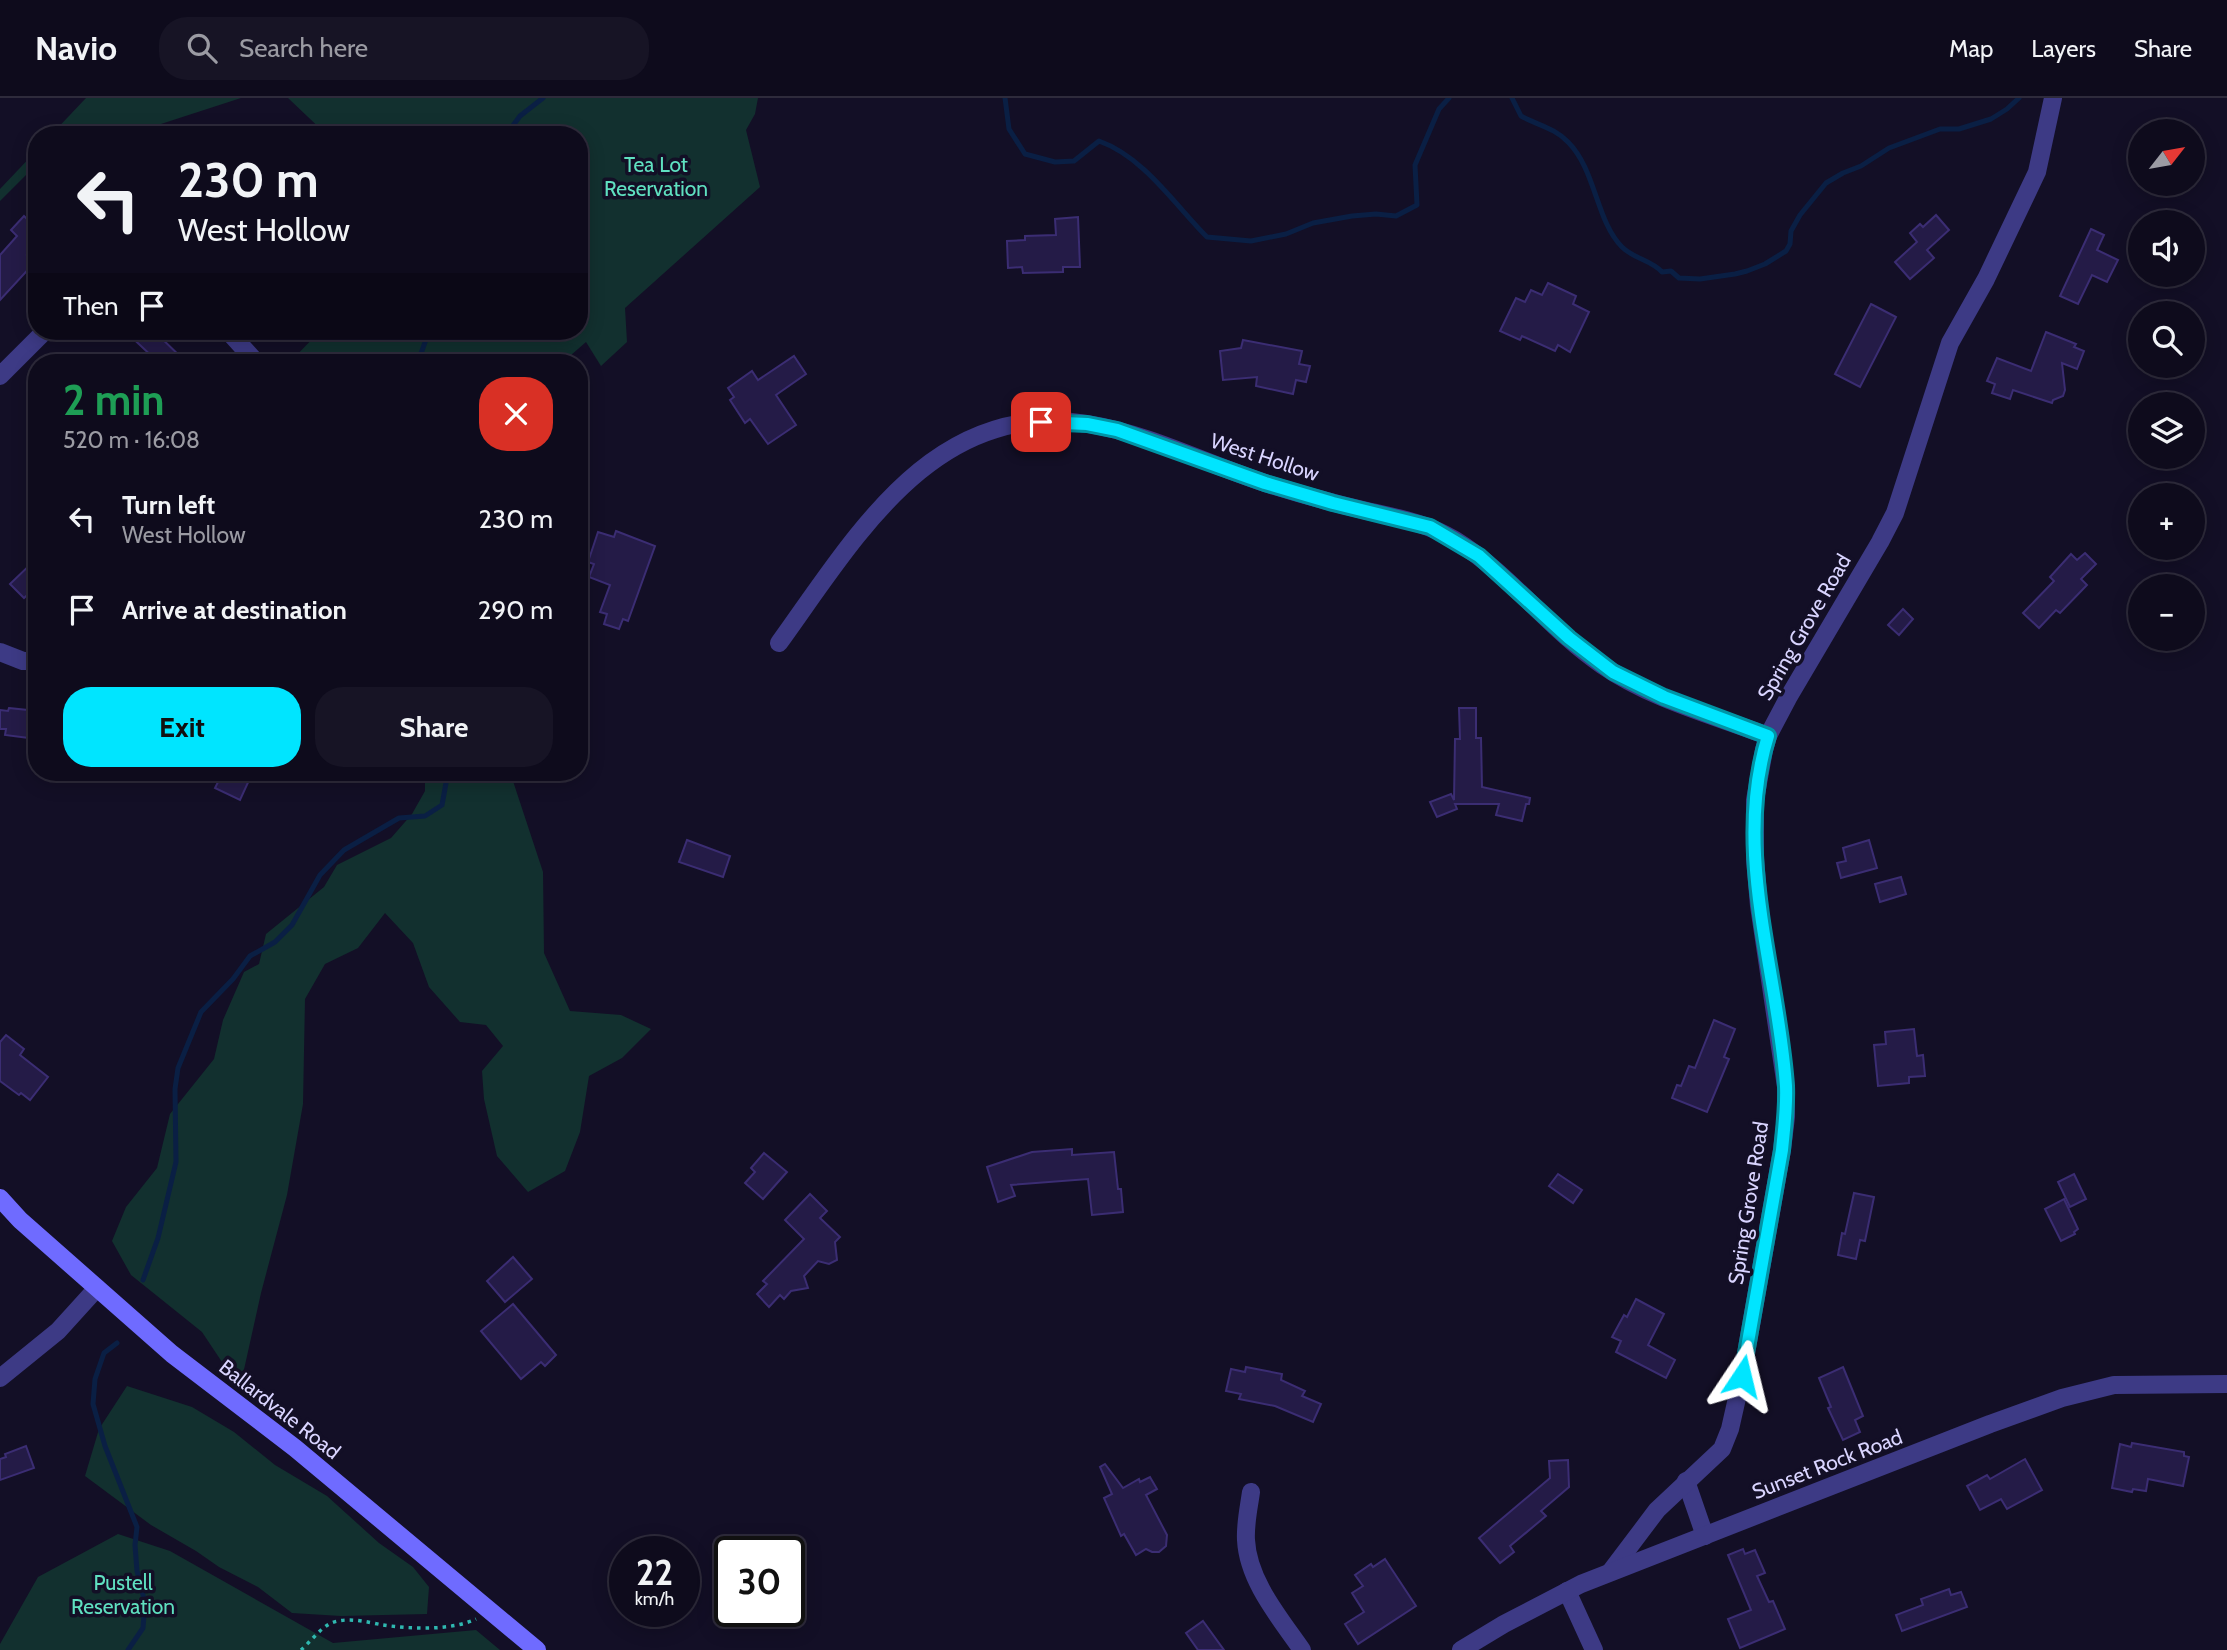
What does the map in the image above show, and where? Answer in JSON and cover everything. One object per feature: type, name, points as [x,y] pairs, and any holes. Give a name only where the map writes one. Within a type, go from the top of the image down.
[{"type":"street","name":"Spring Grove Road","points":[[1611,1572],[1657,1510],[1723,1449],[1742,1376],[1783,1139],[1786,1087],[1759,906],[1755,859],[1755,800],[1768,736],[1895,513],[1951,343],[1986,279],[2037,172],[2053,98]]},
{"type":"street","points":[[0,376],[36,340]]},
{"type":"street","points":[[236,340],[249,354]]},
{"type":"street","name":"West Hollow","points":[[779,643],[861,530],[899,487],[924,465],[966,440],[997,430],[1041,422],[1073,422],[1130,434],[1299,493],[1430,527],[1479,556],[1569,638],[1613,672],[1664,697],[1768,736]]},
{"type":"street","points":[[0,652],[28,661]]},
{"type":"street","name":"Ballardvale Road","points":[[0,1198],[20,1220],[172,1354],[295,1448],[537,1650]]},
{"type":"street","points":[[0,1378],[58,1331],[97,1288]]},
{"type":"street","name":"Sunset Rock Road","points":[[1461,1650],[1567,1591],[1611,1572],[2062,1398],[2113,1385],[2227,1384]]},
{"type":"street","points":[[1686,1481],[1705,1536]]},
{"type":"street","points":[[1251,1492],[1246,1538],[1250,1562],[1267,1598],[1302,1650]]},
{"type":"street","points":[[1567,1591],[1594,1650]]},
{"type":"path","points":[[301,1650],[331,1623],[361,1620],[386,1625],[442,1627],[468,1623],[491,1612]]},
{"type":"green space","points":[[86,98],[241,98],[155,126],[60,126]]},
{"type":"green space","name":"Tea Lot Reservation","points":[[288,98],[758,98],[755,114],[746,130],[760,187],[625,308],[627,342],[601,366],[586,342],[572,354],[298,354],[311,340],[588,340],[588,126],[318,126]]},
{"type":"green space","points":[[28,159],[28,173],[0,201],[0,189]]},
{"type":"green space","points":[[425,781],[513,781],[543,872],[544,953],[570,1011],[621,1015],[651,1029],[622,1058],[589,1076],[580,1132],[565,1171],[528,1192],[497,1156],[484,1099],[482,1071],[503,1046],[486,1025],[460,1022],[429,987],[413,943],[385,913],[358,948],[325,964],[305,999],[303,1104],[287,1195],[243,1374],[224,1365],[202,1332],[131,1275],[112,1241],[126,1207],[157,1168],[170,1114],[214,1059],[223,1020],[244,972],[259,964],[266,934],[324,887],[337,865],[391,838],[412,814],[425,791]]},
{"type":"green space","points":[[127,1386],[192,1407],[234,1432],[275,1465],[327,1496],[379,1543],[413,1567],[429,1587],[427,1614],[341,1616],[292,1613],[258,1587],[219,1567],[151,1525],[85,1476],[99,1429]]},
{"type":"green space","name":"Pustell Reservation","points":[[118,1534],[170,1551],[333,1643],[476,1630],[500,1650],[0,1650],[0,1644],[38,1577]]},
{"type":"building","points":[[1936,215],[1949,230],[1927,250],[1934,258],[1910,279],[1895,262],[1917,242],[1910,233],[1920,224],[1923,227]]},
{"type":"building","points":[[24,216],[28,220],[28,270],[0,300],[0,255],[17,236],[11,230]]},
{"type":"building","points":[[1078,217],[1080,267],[1063,267],[1063,272],[1023,273],[1022,267],[1008,268],[1007,241],[1025,240],[1025,236],[1056,235],[1055,219]]},
{"type":"building","points":[[2091,229],[2104,235],[2097,250],[2118,260],[2107,282],[2092,275],[2078,304],[2060,296]]},
{"type":"building","points":[[1548,283],[1576,296],[1573,304],[1589,312],[1570,352],[1558,345],[1555,351],[1522,336],[1520,340],[1500,331],[1516,298],[1525,302],[1531,290],[1542,295]]},
{"type":"building","points":[[1871,304],[1896,317],[1860,387],[1835,374]]},
{"type":"building","points":[[2046,332],[2076,344],[2074,347],[2084,351],[2077,369],[2062,363],[2065,390],[2063,396],[2052,403],[2013,390],[2010,399],[1992,393],[1995,384],[1987,381],[1997,358],[2031,371]]},
{"type":"building","points":[[135,340],[163,340],[178,354],[149,354]]},
{"type":"building","points":[[1243,340],[1302,351],[1299,364],[1310,366],[1306,382],[1296,380],[1293,394],[1256,386],[1257,377],[1223,380],[1220,351],[1241,348]]},
{"type":"building","points":[[794,356],[806,374],[776,395],[796,425],[768,444],[750,419],[745,423],[730,400],[734,397],[728,388],[752,371],[758,380]]},
{"type":"building","points":[[616,531],[655,546],[628,621],[623,619],[619,629],[604,624],[607,614],[600,612],[610,585],[589,577],[594,564],[588,562],[598,532],[614,537]]},
{"type":"building","points":[[2085,553],[2096,564],[2081,579],[2087,585],[2060,613],[2056,610],[2039,628],[2023,613],[2054,581],[2050,577],[2071,554],[2077,560]]},
{"type":"building","points":[[28,567],[28,594],[24,598],[10,584]]},
{"type":"building","points":[[1903,609],[1913,619],[1899,635],[1888,625]]},
{"type":"building","points":[[9,708],[28,710],[28,738],[5,735],[6,729],[0,729],[0,710],[8,711]]},
{"type":"building","points":[[1459,708],[1476,708],[1476,738],[1481,738],[1482,787],[1530,798],[1522,821],[1496,815],[1499,804],[1455,804],[1457,809],[1437,817],[1430,802],[1451,794],[1454,800],[1455,739],[1460,739]]},
{"type":"building","points":[[218,781],[249,781],[240,800],[215,788]]},
{"type":"building","points":[[687,840],[730,856],[723,877],[679,862]]},
{"type":"building","points":[[1869,840],[1877,868],[1841,878],[1837,863],[1846,861],[1843,848]]},
{"type":"building","points":[[1901,877],[1906,894],[1880,902],[1875,884]]},
{"type":"building","points":[[1714,1020],[1735,1029],[1724,1057],[1729,1059],[1707,1112],[1672,1098],[1677,1085],[1681,1086],[1689,1066],[1695,1068]]},
{"type":"building","points":[[1914,1029],[1917,1056],[1923,1055],[1925,1076],[1909,1077],[1909,1083],[1878,1086],[1874,1045],[1886,1044],[1885,1032]]},
{"type":"building","points":[[6,1035],[24,1049],[20,1055],[48,1077],[30,1100],[0,1081],[0,1042]]},
{"type":"building","points":[[1072,1149],[1072,1155],[1114,1152],[1123,1212],[1092,1215],[1088,1179],[1011,1185],[1015,1196],[998,1202],[987,1167],[1032,1152]]},
{"type":"building","points":[[764,1153],[787,1172],[763,1199],[745,1183],[755,1172],[751,1168]]},
{"type":"building","points":[[1558,1174],[1582,1190],[1573,1203],[1549,1186]]},
{"type":"building","points":[[2074,1174],[2086,1199],[2070,1207],[2058,1182]]},
{"type":"building","points":[[1854,1193],[1874,1197],[1865,1241],[1860,1240],[1856,1259],[1838,1255]]},
{"type":"building","points":[[810,1194],[827,1211],[820,1218],[840,1237],[835,1242],[837,1260],[829,1264],[818,1261],[804,1276],[808,1288],[791,1291],[784,1299],[780,1295],[769,1307],[757,1294],[767,1284],[763,1281],[804,1239],[785,1220]]},
{"type":"building","points":[[2064,1199],[2078,1229],[2075,1234],[2061,1241],[2045,1209]]},
{"type":"building","points":[[513,1257],[532,1279],[505,1302],[487,1281]]},
{"type":"building","points":[[1636,1299],[1664,1314],[1648,1345],[1675,1360],[1666,1378],[1616,1352],[1621,1341],[1612,1337]]},
{"type":"building","points":[[513,1304],[556,1355],[545,1366],[541,1362],[521,1379],[481,1331]]},
{"type":"building","points":[[1246,1367],[1282,1374],[1281,1380],[1305,1391],[1302,1396],[1321,1404],[1313,1422],[1275,1406],[1239,1399],[1241,1394],[1226,1391],[1231,1369],[1245,1372]]},
{"type":"building","points":[[1843,1367],[1863,1416],[1855,1420],[1860,1432],[1843,1440],[1828,1408],[1831,1407],[1819,1378]]},
{"type":"building","points":[[2132,1443],[2184,1452],[2184,1456],[2189,1457],[2183,1486],[2148,1479],[2146,1491],[2133,1489],[2132,1492],[2112,1488],[2120,1444],[2131,1447]]},
{"type":"building","points":[[26,1446],[34,1468],[0,1480],[0,1459],[6,1457],[5,1454]]},
{"type":"building","points":[[2025,1459],[2042,1490],[2007,1509],[2001,1499],[1980,1510],[1967,1486],[1987,1475],[1990,1479]]},
{"type":"building","points":[[1568,1460],[1569,1487],[1541,1511],[1546,1516],[1510,1546],[1514,1552],[1500,1563],[1479,1538],[1550,1478],[1549,1461]]},
{"type":"building","points":[[1105,1464],[1123,1488],[1139,1479],[1140,1482],[1150,1477],[1157,1489],[1146,1495],[1167,1535],[1166,1546],[1159,1552],[1146,1549],[1136,1555],[1124,1534],[1121,1536],[1104,1498],[1112,1494],[1100,1467]]},
{"type":"building","points":[[1743,1549],[1745,1554],[1755,1550],[1765,1573],[1757,1576],[1769,1602],[1773,1601],[1785,1629],[1740,1648],[1728,1619],[1751,1610],[1728,1555]]},
{"type":"building","points":[[1385,1559],[1416,1606],[1358,1644],[1345,1624],[1364,1612],[1352,1593],[1363,1586],[1355,1575],[1371,1564],[1373,1567]]},
{"type":"building","points":[[1949,1589],[1951,1595],[1961,1592],[1967,1607],[1902,1631],[1896,1615],[1923,1605],[1921,1599]]},
{"type":"building","points":[[1203,1621],[1224,1650],[1198,1650],[1186,1633]]},
{"type":"waterway","points":[[513,126],[520,116],[543,98]]},
{"type":"waterway","points":[[1005,98],[1009,129],[1025,154],[1055,162],[1074,161],[1099,141],[1115,148],[1145,170],[1207,237],[1251,241],[1286,234],[1313,223],[1352,216],[1396,216],[1417,205],[1415,165],[1439,109],[1449,98]]},
{"type":"waterway","points":[[1512,98],[1521,116],[1557,133],[1577,153],[1607,224],[1622,247],[1662,272],[1671,271],[1679,278],[1700,279],[1747,271],[1786,251],[1790,244],[1791,231],[1800,215],[1826,183],[1843,173],[1861,166],[1889,148],[1940,129],[1959,129],[1991,119],[2019,98]]},
{"type":"waterway","points":[[421,354],[426,340]]},
{"type":"waterway","points":[[143,1280],[158,1238],[176,1162],[175,1089],[178,1068],[201,1012],[233,979],[250,956],[275,942],[292,925],[320,875],[344,850],[399,818],[425,816],[442,805],[446,781]]},
{"type":"waterway","points":[[117,1343],[104,1353],[95,1379],[93,1404],[105,1446],[137,1527],[137,1571],[145,1603],[143,1628],[128,1650]]},
{"type":"route","points":[[1041,422],[1087,424],[1117,430],[1265,483],[1333,503],[1415,522],[1444,533],[1479,556],[1569,638],[1613,672],[1664,697],[1768,736],[1755,800],[1756,882],[1782,1052],[1786,1117],[1742,1376]]}]
